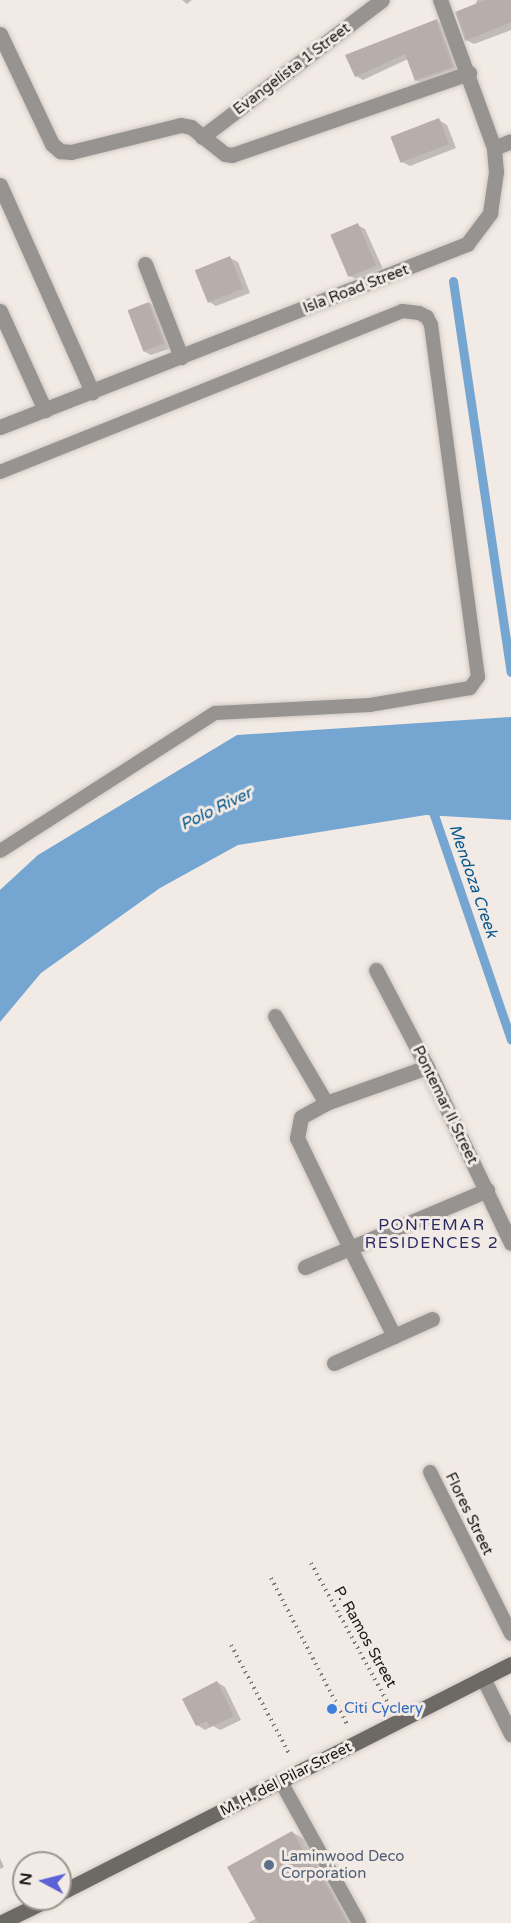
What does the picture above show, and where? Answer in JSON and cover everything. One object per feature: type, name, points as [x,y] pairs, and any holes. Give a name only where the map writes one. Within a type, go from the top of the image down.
[{"type":"main road","name":"M. H. del Pilar Street","points":[[72,1887],[399,1723],[511,1664]]},
{"type":"main road","points":[[0,1923],[24,1911]]},
{"type":"street","name":"Evangelista 1 Street","points":[[202,137],[382,0]]},
{"type":"street","name":"Isla Road Street","points":[[0,427],[467,244],[490,213],[496,183],[494,148],[469,73],[440,0]]},
{"type":"street","points":[[0,34],[52,144],[60,151],[71,152],[182,125],[191,127],[202,137],[232,155],[469,73]]},
{"type":"street","points":[[494,148],[511,141]]},
{"type":"street","points":[[0,185],[92,392]]},
{"type":"street","points":[[145,264],[181,357]]},
{"type":"street","points":[[0,311],[45,410]]},
{"type":"street","name":"Pontemar II Street","points":[[376,970],[427,1067],[511,1243]]},
{"type":"street","points":[[275,1016],[326,1103]]},
{"type":"street","points":[[394,1336],[297,1138],[301,1117],[326,1103],[427,1067]]},
{"type":"street","points":[[305,1267],[487,1190]]},
{"type":"street","points":[[334,1363],[432,1319]]},
{"type":"street","points":[[483,1678],[511,1734]]},
{"type":"lane","points":[[0,472],[402,311],[419,313],[427,317],[430,325],[478,677],[470,688],[370,705],[215,713],[0,851]]},
{"type":"lane","name":"Flores Street","points":[[430,1472],[511,1634]]},
{"type":"lane","points":[[281,1782],[359,1923]]},
{"type":"path","name":"P. Ramos Street","points":[[311,1563],[399,1723]]},
{"type":"path","points":[[271,1578],[357,1743]]},
{"type":"path","points":[[231,1645],[299,1773]]},
{"type":"water","name":"Polo River","points":[[511,717],[511,820],[426,815],[238,845],[160,888],[41,973],[0,1022],[0,890],[38,855],[237,735]]},
{"type":"building","points":[[485,0],[511,0],[511,22],[465,41],[455,12]]},
{"type":"building","points":[[437,19],[454,67],[415,81],[405,54],[355,77],[345,55]]},
{"type":"building","points":[[439,118],[449,144],[400,163],[390,137]]},
{"type":"building","points":[[358,223],[376,265],[348,277],[330,235]]},
{"type":"building","points":[[230,256],[243,288],[208,303],[195,270]]},
{"type":"building","points":[[149,302],[165,343],[143,351],[128,310]]},
{"type":"building","points":[[217,1681],[234,1716],[210,1727],[207,1721],[196,1726],[182,1699]]},
{"type":"building","points":[[292,1831],[312,1867],[316,1864],[349,1923],[258,1923],[227,1867]]},
{"type":"waterway","points":[[453,281],[511,672]]},
{"type":"waterway","name":"Mendoza Creek","points":[[430,803],[511,1040]]},
{"type":"place","name":"Citi Cyclery","points":[[332,1709]]},
{"type":"place","name":"Laminwood Deco Corporation","points":[[269,1865]]},
{"type":"district","name":"PONTEMAR RESIDENCES 2","points":[[432,1234]]}]
